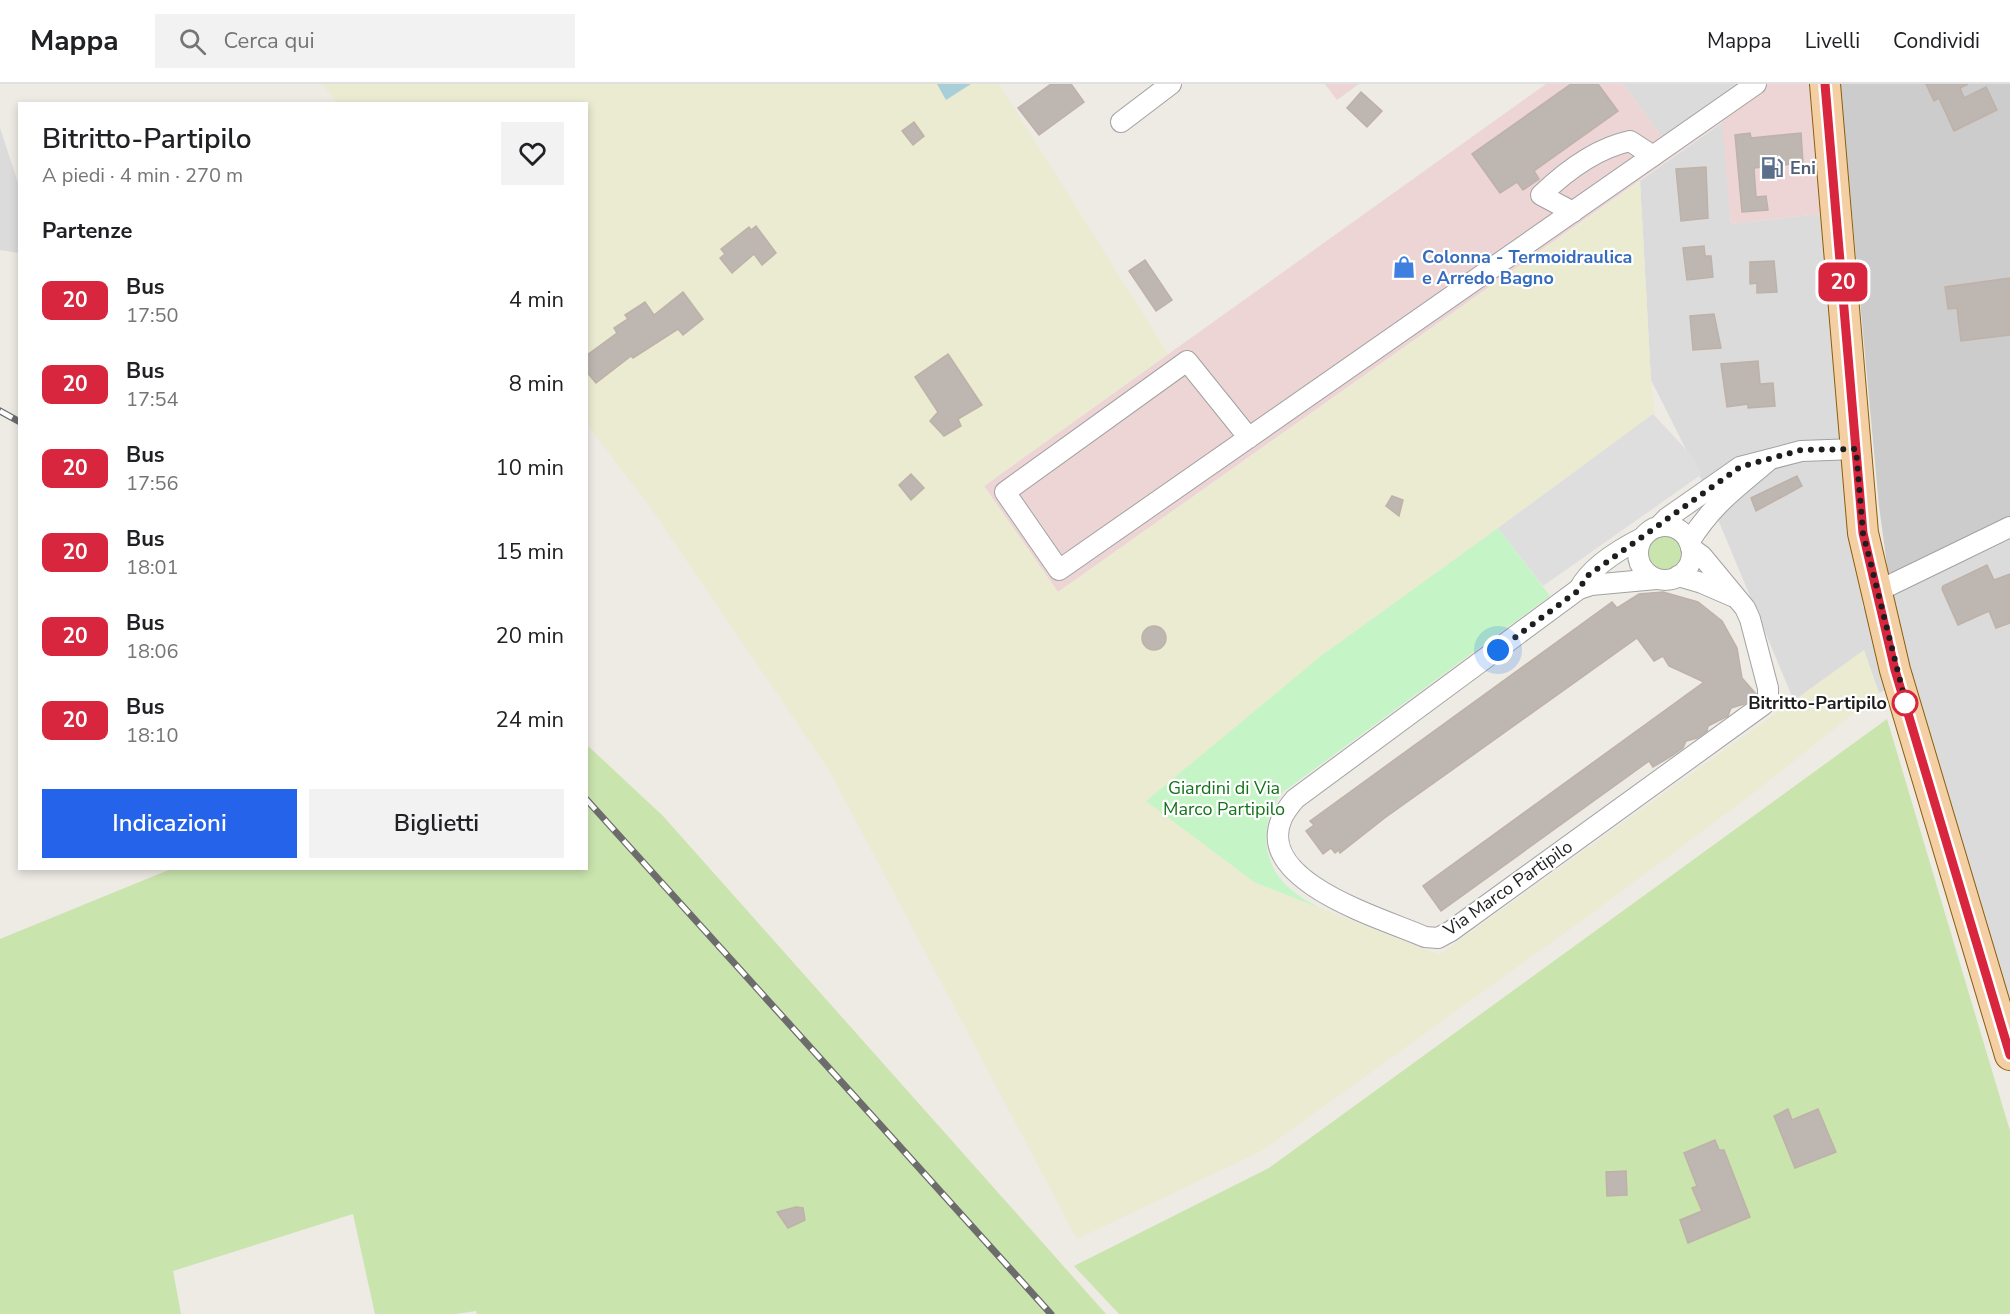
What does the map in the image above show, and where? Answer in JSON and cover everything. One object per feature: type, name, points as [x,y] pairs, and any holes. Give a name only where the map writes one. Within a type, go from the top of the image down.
[{"type":"main road","points":[[1826,84],[1863,533],[1895,670],[2010,1055]]},
{"type":"street","points":[[1121,122],[1172,84]]},
{"type":"street","points":[[1249,438],[1187,361],[1005,492],[1059,570],[1249,438],[1756,84]]},
{"type":"street","points":[[1573,212],[1541,195],[1554,183],[1608,146],[1630,141],[1653,156]]},
{"type":"street","name":"Via Marco Partipilo","points":[[1579,590],[1586,577],[1629,544],[1650,533],[1667,518],[1740,467],[1801,450],[1856,449]]},
{"type":"street","points":[[1678,576],[1689,564],[1690,545],[1707,515],[1724,496],[1774,457]]},
{"type":"street","points":[[1878,591],[2010,526]]},
{"type":"street","points":[[1690,545],[1685,536],[1673,527],[1650,533],[1639,546],[1639,562],[1643,569],[1656,579],[1678,576],[1702,583],[1737,598]]},
{"type":"street","name":"Via Marco Partipilo","points":[[1656,579],[1591,585],[1579,590],[1295,799],[1281,819],[1279,835],[1281,851],[1291,869],[1310,886],[1425,937],[1438,938],[1451,931],[1763,705],[1768,698],[1768,688],[1750,619],[1737,598],[1690,545]]},
{"type":"shaded area","points":[[1325,84],[1359,84],[1337,100]]},
{"type":"shaded area","name":"Colonna - Termoidraulica e Arredo Bagno","points":[[1546,84],[1623,84],[1663,138],[1738,84],[1809,84],[1821,214],[1731,224],[1722,122],[1058,592],[984,486]]},
{"type":"shaded area","points":[[1623,84],[1738,84],[1663,138]]},
{"type":"shaded area","points":[[1840,84],[2010,84],[2010,520],[1896,576],[1888,572],[1879,506]]},
{"type":"shaded area","points":[[1723,122],[1731,224],[1821,214],[1863,608],[2010,540],[2010,1003],[1912,679],[1879,693],[1864,651],[1794,701],[1701,479],[1651,380],[1640,181]]},
{"type":"shaded area","points":[[0,128],[18,183],[18,253],[0,250]]},
{"type":"shaded area","points":[[1653,414],[1693,457],[1702,474],[1543,586],[1498,528]]},
{"type":"green space","points":[[322,84],[999,84],[1168,354],[984,486],[1058,592],[1640,181],[1651,380],[1655,413],[1322,656],[1146,801],[1254,882],[1439,955],[1864,650],[1879,693],[1756,791],[1599,908],[1263,1150],[1077,1239],[829,770],[646,501],[588,426],[588,102],[336,102]]},
{"type":"green space","name":"Giardini di Via Marco Partipilo","points":[[1498,528],[1550,596],[1283,792],[1270,813],[1266,837],[1267,849],[1275,872],[1287,886],[1317,907],[1254,882],[1146,801],[1321,656]]},
{"type":"green space","points":[[1664,535],[1671,536],[1677,541],[1682,547],[1682,561],[1677,567],[1671,572],[1664,573],[1657,572],[1651,567],[1646,561],[1645,554],[1646,547],[1651,541],[1657,536]]},
{"type":"green space","points":[[1887,719],[2010,1131],[2010,1314],[1119,1314],[1074,1266],[1269,1168]]},
{"type":"green space","points":[[588,746],[663,816],[1106,1314],[477,1314],[476,1311],[455,1314],[375,1314],[353,1214],[173,1271],[181,1314],[0,1314],[0,939],[169,870],[588,870]]},
{"type":"water","points":[[937,84],[971,84],[946,100]]},
{"type":"building","points":[[1051,84],[1071,84],[1084,102],[1039,135],[1018,108]]},
{"type":"building","points":[[1571,84],[1598,84],[1618,111],[1534,171],[1539,179],[1523,190],[1517,182],[1500,193],[1472,154]]},
{"type":"building","points":[[1926,84],[1968,84],[1960,88],[1964,98],[1986,87],[1997,110],[1954,131],[1939,98],[1934,101]]},
{"type":"building","points":[[1361,92],[1382,111],[1367,127],[1347,108]]},
{"type":"building","points":[[914,122],[924,136],[913,145],[902,131]]},
{"type":"building","points":[[1750,133],[1751,138],[1801,133],[1803,163],[1754,168],[1756,197],[1766,196],[1768,210],[1742,212],[1735,135]]},
{"type":"building","points":[[1706,167],[1708,218],[1681,221],[1676,169]]},
{"type":"building","points":[[756,226],[776,253],[762,265],[754,254],[732,273],[720,258],[725,254],[721,249],[749,227],[751,230]]},
{"type":"building","points":[[1704,246],[1705,256],[1711,256],[1713,277],[1687,280],[1683,248]]},
{"type":"building","points":[[1145,260],[1172,300],[1156,311],[1129,271]]},
{"type":"building","points":[[1774,261],[1777,292],[1757,293],[1757,283],[1750,284],[1750,262]]},
{"type":"building","points":[[2010,278],[2010,335],[1961,341],[1957,308],[1948,309],[1945,287]]},
{"type":"building","points":[[683,292],[703,319],[683,335],[678,329],[633,358],[631,356],[596,383],[588,373],[588,355],[617,333],[614,328],[628,319],[625,315],[645,302],[654,315]]},
{"type":"building","points":[[1714,314],[1721,348],[1693,350],[1690,316]]},
{"type":"building","points":[[948,354],[982,405],[958,419],[961,426],[944,436],[930,421],[938,412],[915,377]]},
{"type":"building","points":[[1758,361],[1760,384],[1773,383],[1775,406],[1748,408],[1748,404],[1727,407],[1721,364]]},
{"type":"building","points":[[911,474],[924,488],[911,500],[899,485]]},
{"type":"building","points":[[1797,476],[1802,486],[1756,511],[1751,498]]},
{"type":"building","points":[[1392,496],[1403,500],[1399,516],[1386,506]]},
{"type":"building","points":[[1987,565],[1994,580],[2010,574],[2010,623],[1996,628],[1989,611],[1958,625],[1942,589],[1943,586]]},
{"type":"building","points":[[1663,592],[1698,602],[1722,621],[1737,648],[1742,678],[1756,694],[1744,704],[1731,708],[1728,716],[1708,726],[1707,731],[1697,738],[1686,741],[1683,748],[1673,755],[1653,767],[1649,761],[1441,911],[1423,886],[1704,682],[1669,666],[1663,656],[1654,661],[1637,638],[1386,817],[1340,853],[1339,850],[1335,853],[1331,848],[1323,854],[1306,831],[1314,825],[1310,821],[1612,602],[1617,608],[1639,594]]},
{"type":"building","points":[[1154,626],[1159,627],[1165,633],[1165,643],[1159,649],[1154,650],[1149,649],[1143,643],[1142,638],[1143,633],[1149,627]]},
{"type":"building","points":[[1788,1109],[1792,1120],[1818,1109],[1836,1152],[1795,1168],[1774,1116]]},
{"type":"building","points":[[1715,1140],[1719,1150],[1724,1150],[1750,1217],[1688,1243],[1680,1220],[1702,1211],[1692,1188],[1697,1186],[1684,1153]]},
{"type":"building","points":[[1626,1171],[1627,1195],[1607,1196],[1606,1172]]},
{"type":"building","points":[[796,1207],[803,1208],[805,1220],[788,1228],[777,1212]]},
{"type":"railway","points":[[0,411],[18,421]]},
{"type":"railway","points":[[588,801],[1051,1314]]},
{"type":"bus line","name":"20","points":[[1825,84],[1863,533],[1895,670],[2010,1055]]},
{"type":"place","name":"Eni","points":[[1772,168]]},
{"type":"place","name":"Colonna - Termoidraulica e Arredo Bagno","points":[[1404,267]]},
{"type":"place","name":"Bitritto-Partipilo","points":[[1905,703]]},
{"type":"route","points":[[1498,650],[1579,590],[1586,577],[1629,544],[1658,527],[1709,487],[1740,467],[1801,450],[1856,449],[1863,533],[1895,670],[1908,712],[1905,703]]}]
